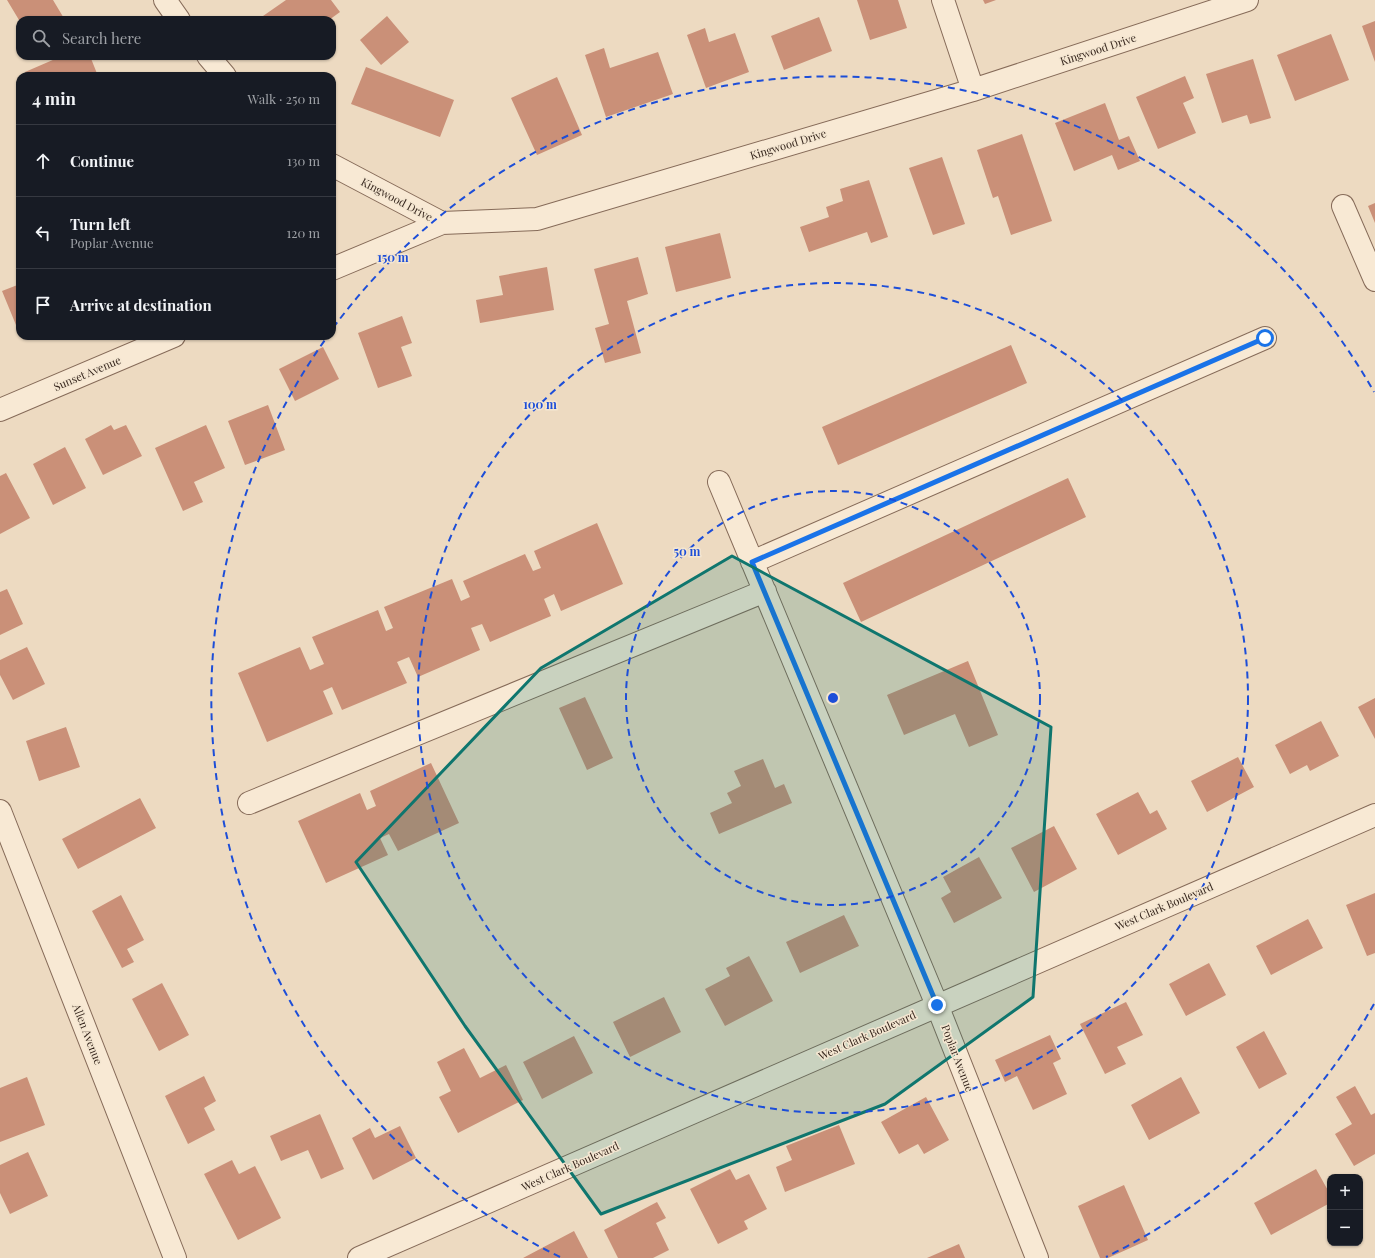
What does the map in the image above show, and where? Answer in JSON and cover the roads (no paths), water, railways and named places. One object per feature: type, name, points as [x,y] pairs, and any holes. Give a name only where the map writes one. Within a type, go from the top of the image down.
[{"type":"street","points":[[165,0],[176,16]]},
{"type":"street","points":[[943,0],[973,90]]},
{"type":"street","name":"Kingwood Drive","points":[[336,167],[442,223],[537,219],[973,90],[1247,0]]},
{"type":"street","points":[[211,60],[222,72]]},
{"type":"street","points":[[1343,206],[1375,280]]},
{"type":"street","points":[[336,267],[442,223]]},
{"type":"street","points":[[752,562],[1265,338]]},
{"type":"street","name":"Sunset Avenue","points":[[0,410],[165,340]]},
{"type":"street","name":"Poplar Avenue","points":[[719,482],[937,1005],[1037,1258]]},
{"type":"street","points":[[249,803],[765,591]]},
{"type":"street","name":"Allen Avenue","points":[[0,811],[175,1258]]},
{"type":"street","name":"West Clark Boulevard","points":[[360,1258],[1375,815]]}]
